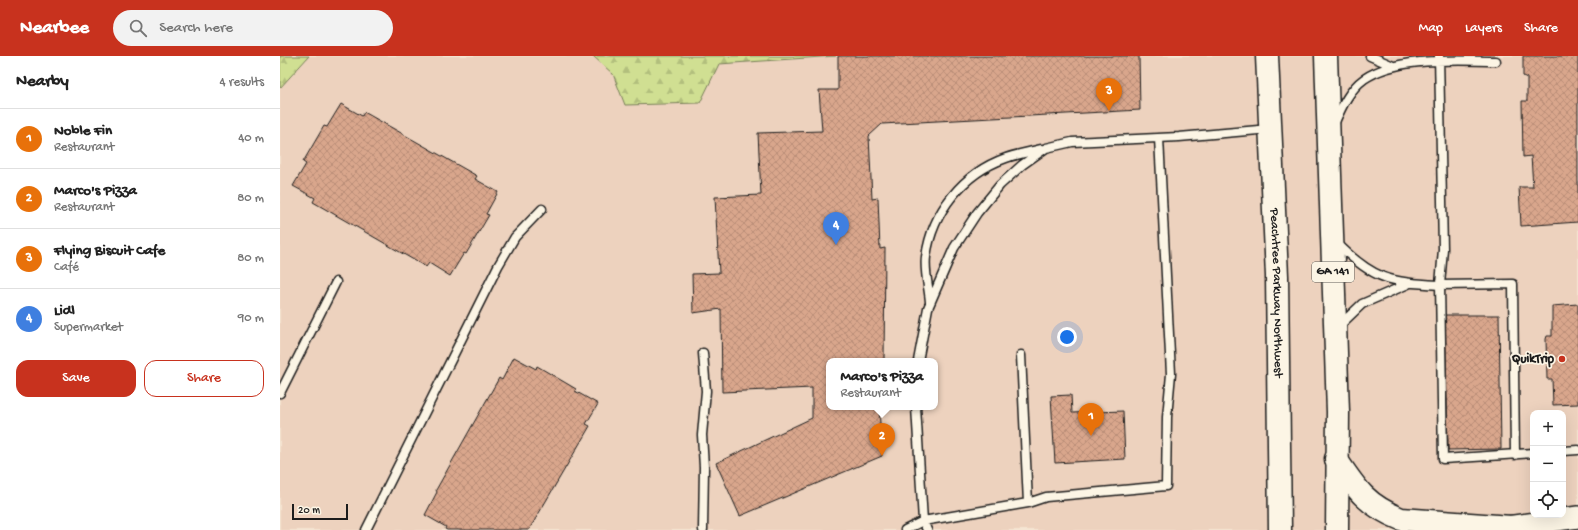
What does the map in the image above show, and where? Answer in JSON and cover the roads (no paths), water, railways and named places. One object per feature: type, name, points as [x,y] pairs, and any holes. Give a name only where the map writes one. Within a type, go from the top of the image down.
[{"type":"highway","name":"Peachtree Parkway Northwest","points":[[1267,56],[1277,276],[1280,530]]},
{"type":"highway","name":"GA 141","points":[[1326,56],[1330,131],[1334,332],[1338,412],[1336,459],[1337,530]]},
{"type":"highway","points":[[1336,459],[1359,492],[1368,501],[1387,514],[1401,519],[1511,527]]},
{"type":"street","points":[[1488,530],[1578,517]]},
{"type":"lane","points":[[1370,56],[1391,66]]},
{"type":"lane","points":[[1330,131],[1351,92],[1364,79],[1391,66],[1439,58],[1496,61]]},
{"type":"lane","points":[[1439,58],[1443,249],[1440,285],[1443,459],[1530,453]]},
{"type":"lane","points":[[930,305],[926,258],[935,222],[956,190],[981,170],[1000,161],[1072,142],[1159,138],[1271,129]]},
{"type":"lane","points":[[906,530],[924,522],[1028,503],[1046,497],[1166,486],[1167,417],[1171,374],[1159,138]]},
{"type":"lane","points":[[919,358],[928,308],[954,248],[977,213],[1000,185],[1022,165],[1046,148]]},
{"type":"lane","points":[[366,530],[498,266],[515,237],[542,209]]},
{"type":"lane","points":[[1333,238],[1353,259],[1373,274],[1409,284],[1513,284],[1516,455]]},
{"type":"lane","points":[[280,392],[336,282]]},
{"type":"lane","points":[[1334,332],[1362,304],[1409,284]]},
{"type":"lane","points":[[703,353],[706,391],[702,435],[704,467],[703,530]]},
{"type":"lane","points":[[1021,355],[1028,503]]},
{"type":"lane","points":[[916,410],[924,522],[927,530]]},
{"type":"lane","points":[[1566,451],[1578,450]]},
{"type":"place","name":"Flying Biscuit Cafe","points":[[1109,111]]},
{"type":"place","name":"Lidl","points":[[836,245]]},
{"type":"place","name":"QuikTrip","points":[[1562,359]]},
{"type":"place","name":"Noble Fin","points":[[1091,436]]},
{"type":"place","name":"Marco's Pizza","points":[[882,456]]}]
